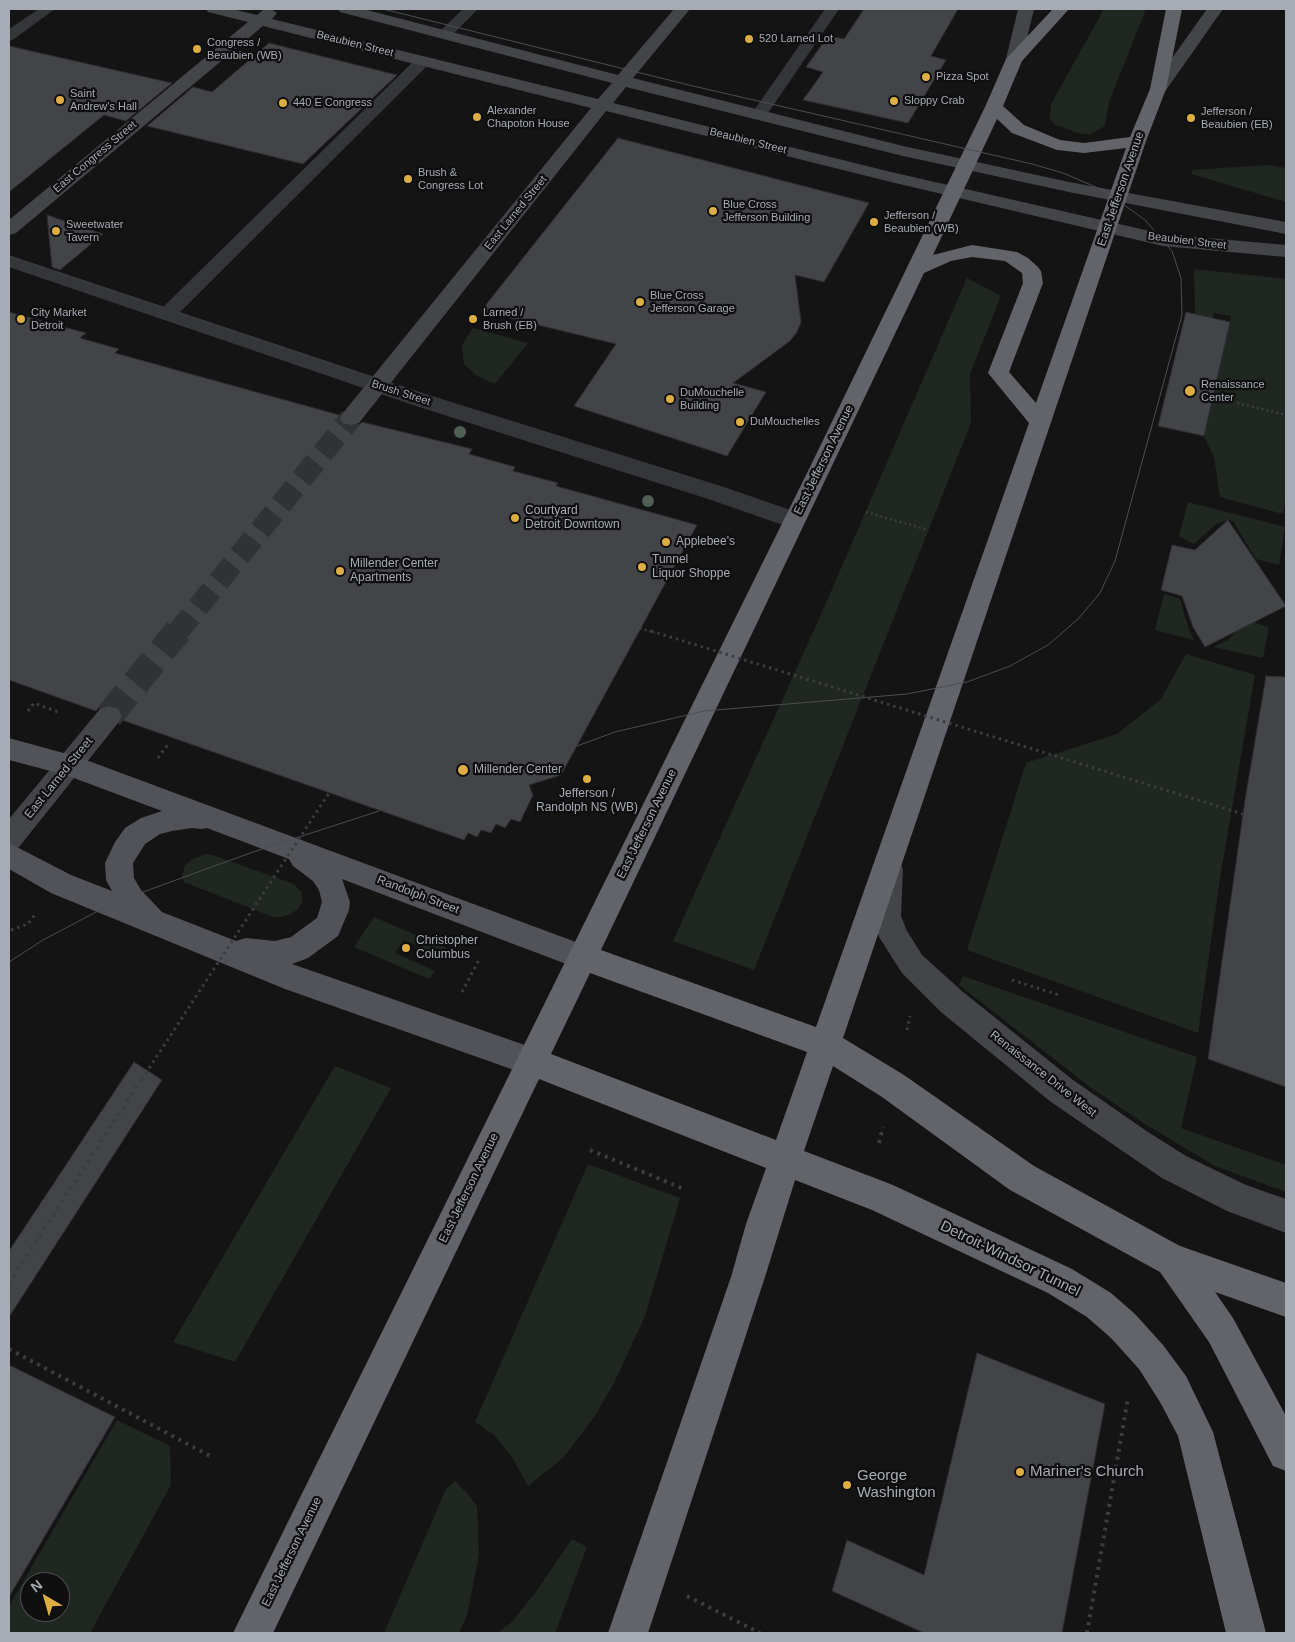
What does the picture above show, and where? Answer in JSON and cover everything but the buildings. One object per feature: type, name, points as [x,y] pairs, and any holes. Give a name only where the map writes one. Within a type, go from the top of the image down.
[{"type":"highway","points":[[1014,59],[1061,9]]},
{"type":"highway","points":[[1158,90],[1174,9]]},
{"type":"highway","name":"East Jefferson Avenue","points":[[253,1633],[916,269],[994,107],[1014,59]]},
{"type":"highway","name":"East Jefferson Avenue","points":[[628,1633],[786,1159],[1137,141],[1158,90]]},
{"type":"highway","points":[[994,107],[1018,129],[1057,145],[1100,147],[1137,141]]},
{"type":"highway","points":[[916,269],[946,256],[979,251],[1010,256],[1021,262],[1031,271],[1033,283],[998,373],[1040,422]]},
{"type":"highway","name":"Randolph Street","points":[[582,957],[826,1045],[893,1086],[1022,1178],[1172,1260],[1286,1300]]},
{"type":"highway","points":[[531,1061],[786,1159]]},
{"type":"highway","name":"Detroit-Windsor Tunnel","points":[[786,1159],[881,1197],[1060,1281],[1099,1305],[1124,1326],[1151,1357],[1173,1389],[1195,1432],[1246,1631]]},
{"type":"highway","points":[[1172,1260],[1221,1330],[1286,1453]]},
{"type":"main road","name":"Randolph Street","points":[[9,748],[69,765],[226,822],[582,957]]},
{"type":"main road","points":[[153,920],[131,898],[120,880],[119,863],[125,850],[136,836],[151,826],[172,819],[192,817],[226,822]]},
{"type":"main road","points":[[220,947],[275,954],[298,948],[328,927],[336,902],[332,887],[323,872],[286,845]]},
{"type":"main road","points":[[9,855],[60,884],[296,978],[531,1061]]},
{"type":"street","name":"Beaubien Street","points":[[214,9],[604,104],[953,192],[1107,228],[1163,240],[1286,251]]},
{"type":"street","name":"East Congress Street","points":[[9,229],[274,9]]},
{"type":"street","points":[[346,9],[758,116],[966,165],[1286,228]]},
{"type":"street","name":"East Larned Street","points":[[351,418],[682,9]]},
{"type":"street","name":"East Jefferson Avenue","points":[[1014,59],[1026,9]]},
{"type":"street","name":"East Jefferson Avenue","points":[[1158,90],[1215,9]]},
{"type":"street","name":"Brush Street","points":[[9,261],[376,385],[716,493],[794,520]]},
{"type":"street","name":"East Larned Street","points":[[9,839],[109,716]]},
{"type":"street","name":"Renaissance Drive West","points":[[890,858],[887,916],[894,936],[912,964],[952,1002],[1062,1091],[1174,1167],[1239,1199],[1286,1216]]},
{"type":"lane","points":[[9,36],[48,9]]},
{"type":"lane","points":[[445,34],[471,9]]},
{"type":"lane","points":[[758,116],[832,9]]},
{"type":"lane","points":[[168,314],[423,61]]},
{"type":"path","points":[[1213,397],[1286,415]]},
{"type":"path","points":[[866,512],[928,530]]},
{"type":"path","points":[[640,628],[1244,814]]},
{"type":"path","points":[[28,711],[34,703],[58,712]]},
{"type":"path","points":[[158,758],[169,743]]},
{"type":"path","points":[[9,1283],[329,793]]},
{"type":"path","points":[[11,930],[28,924],[39,909]]},
{"type":"path","points":[[462,992],[480,958]]},
{"type":"path","points":[[1012,980],[1059,995]]},
{"type":"path","points":[[879,1143],[883,1127]]},
{"type":"path","points":[[590,1150],[684,1188]]},
{"type":"path","points":[[9,1349],[212,1457]]},
{"type":"path","points":[[1087,1633],[1128,1398]]},
{"type":"path","points":[[706,1606],[760,1633]]},
{"type":"shaded area","points":[[1104,9],[1146,9],[1109,102],[1105,126],[1091,134],[1080,134],[1054,124],[1050,119],[1051,104]]},
{"type":"shaded area","points":[[1267,165],[1286,168],[1286,202],[1191,174],[1193,170]]},
{"type":"shaded area","points":[[1194,269],[1286,279],[1286,494],[1283,514],[1220,497],[1214,457],[1204,436],[1231,316],[1214,313],[1213,318],[1195,314]]},
{"type":"shaded area","points":[[967,278],[1001,296],[970,374],[971,423],[754,970],[673,941],[819,619]]},
{"type":"shaded area","points":[[473,328],[528,343],[495,384],[477,376],[464,364],[462,345]]},
{"type":"shaded area","points":[[1188,502],[1285,527],[1279,565],[1256,559],[1233,521],[1228,520],[1216,524],[1194,544],[1179,536]]},
{"type":"shaded area","points":[[1164,594],[1180,599],[1194,640],[1155,630]]},
{"type":"shaded area","points":[[1246,620],[1269,627],[1263,658],[1213,647],[1228,640]]},
{"type":"shaded area","points":[[1186,654],[1255,675],[1221,872],[1198,1033],[967,950],[1026,763],[1117,734],[1161,699]]},
{"type":"shaded area","points":[[205,854],[294,884],[302,893],[302,901],[299,908],[291,914],[273,917],[184,882],[182,875],[185,866],[191,860]]},
{"type":"shaded area","points":[[374,917],[446,948],[442,956],[404,940],[395,953],[435,971],[429,979],[354,947]]},
{"type":"shaded area","points":[[963,976],[1197,1057],[1181,1128],[1286,1165],[1286,1192],[1215,1166],[1145,1124],[1090,1087],[959,985]]},
{"type":"shaded area","points":[[335,1066],[391,1088],[235,1362],[173,1342]]},
{"type":"shaded area","points":[[588,1164],[680,1198],[645,1316],[614,1383],[595,1416],[563,1458],[528,1486],[512,1457],[494,1435],[475,1422]]},
{"type":"shaded area","points":[[117,1420],[170,1446],[171,1485],[90,1633],[9,1633],[9,1606],[20,1587],[20,1622],[70,1622],[70,1572],[29,1572]]},
{"type":"shaded area","points":[[455,1481],[477,1506],[479,1555],[467,1615],[459,1633],[384,1633],[446,1489]]},
{"type":"shaded area","points":[[572,1539],[587,1547],[555,1633],[499,1633],[511,1623],[535,1593]]},
{"type":"tunnel","points":[[177,633],[351,418]]},
{"type":"tunnel","points":[[109,716],[178,631]]},
{"type":"tram line","points":[[383,9],[693,86],[1032,164],[1063,173],[1105,191],[1145,220],[1172,251],[1181,278],[1182,315],[1115,561],[1100,593],[1078,619],[1048,645],[1010,666],[967,682],[907,694],[704,711],[615,732],[577,746]]},
{"type":"tram line","points":[[9,962],[43,940],[96,912],[132,896],[253,852],[379,811]]},
{"type":"place","name":"520 Larned Lot","points":[[749,39]]},
{"type":"place","name":"Congress / Beaubien (WB)","points":[[197,49]]},
{"type":"place","name":"Pizza Spot","points":[[926,77]]},
{"type":"place","name":"Saint Andrew's Hall","points":[[60,100]]},
{"type":"place","name":"Sloppy Crab","points":[[894,101]]},
{"type":"place","name":"440 E Congress","points":[[283,103]]},
{"type":"place","name":"Alexander Chapoton House","points":[[477,117]]},
{"type":"place","name":"Jefferson / Beaubien (EB)","points":[[1191,118]]},
{"type":"place","name":"Brush & Congress Lot","points":[[408,179]]},
{"type":"place","name":"Blue Cross Jefferson Building","points":[[713,211]]},
{"type":"place","name":"Jefferson / Beaubien (WB)","points":[[874,222]]},
{"type":"place","name":"Sweetwater Tavern","points":[[56,231]]},
{"type":"place","name":"Blue Cross Jefferson Garage","points":[[640,302]]},
{"type":"place","name":"City Market Detroit","points":[[21,319]]},
{"type":"place","name":"Larned / Brush (EB)","points":[[473,319]]},
{"type":"place","name":"Renaissance Center","points":[[1190,391]]},
{"type":"place","name":"DuMouchelle Building","points":[[670,399]]},
{"type":"place","name":"DuMouchelles","points":[[740,422]]},
{"type":"place","name":"Courtyard Detroit Downtown","points":[[515,518]]},
{"type":"place","name":"Applebee's","points":[[666,542]]},
{"type":"place","name":"Tunnel Liquor Shoppe","points":[[642,567]]},
{"type":"place","name":"Millender Center Apartments","points":[[340,571]]},
{"type":"place","name":"Millender Center","points":[[463,770]]},
{"type":"place","name":"Jefferson / Randolph NS (WB)","points":[[587,779]]},
{"type":"place","name":"Christopher Columbus","points":[[406,948]]},
{"type":"place","name":"Mariner's Church","points":[[1020,1472]]},
{"type":"place","name":"George Washington","points":[[847,1485]]}]
